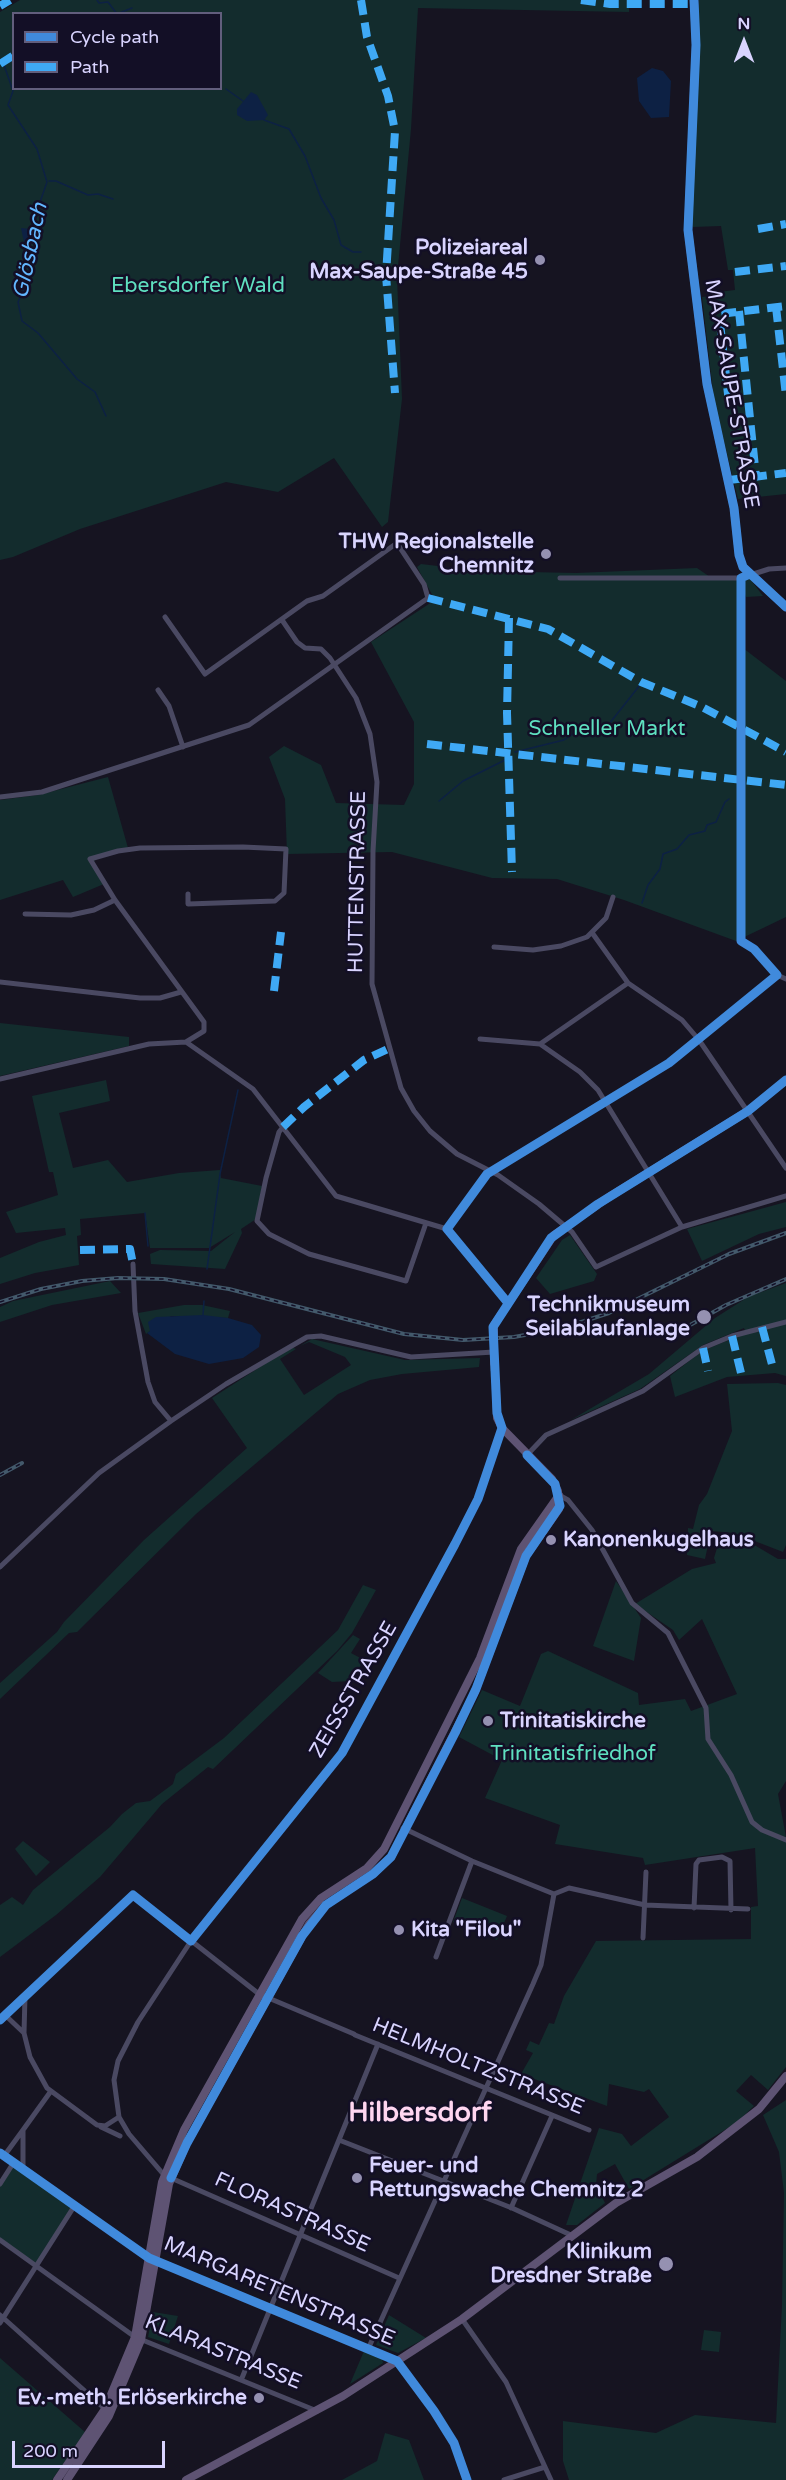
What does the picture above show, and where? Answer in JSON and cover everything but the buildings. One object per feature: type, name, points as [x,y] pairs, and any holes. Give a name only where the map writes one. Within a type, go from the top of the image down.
[{"type":"main road","points":[[494,1363],[493,1328],[551,1238],[564,1226],[748,1111],[786,1080]]},
{"type":"main road","points":[[263,1997],[317,1914],[326,1905],[382,1867],[405,1829],[474,1694],[526,1556],[559,1509],[558,1495],[552,1479],[502,1428],[497,1418],[496,1392]]},
{"type":"main road","points":[[67,2480],[109,2416],[138,2338],[168,2177],[311,1908],[376,1860],[480,1658],[521,1549],[558,1495]]},
{"type":"main road","points":[[186,2480],[317,2411],[462,2319],[616,2203],[697,2157],[759,2109],[786,2076]]},
{"type":"main road","points":[[57,2480],[105,2409],[138,2338]]},
{"type":"street","name":"MAX-SAUPE-STRASSE","points":[[694,0],[696,45],[689,254],[707,384],[734,508],[739,555],[743,567],[786,607]]},
{"type":"street","points":[[0,797],[42,792],[249,726],[428,598],[424,584],[398,543],[323,596],[307,601],[205,674],[165,617]]},
{"type":"street","points":[[560,578],[711,580],[741,578],[750,574],[786,568]]},
{"type":"street","name":"HUTTENSTRASSE","points":[[282,620],[297,642],[305,648],[321,649],[334,665],[356,698],[374,752],[377,782],[373,851],[372,984],[397,1074],[407,1100],[429,1131],[457,1154],[528,1196],[573,1233],[596,1267],[682,1227]]},
{"type":"street","points":[[158,690],[169,706],[183,747]]},
{"type":"street","points":[[0,1079],[149,1044],[186,1042],[205,1027],[115,900],[90,862],[92,857],[127,849],[186,846],[286,849],[284,893],[275,901],[188,904],[188,894]]},
{"type":"street","points":[[494,947],[532,950],[561,946],[593,934],[606,918],[613,897]]},
{"type":"street","points":[[25,914],[71,915],[94,910],[115,900]]},
{"type":"street","points":[[593,934],[628,983],[682,1020],[699,1040],[786,1168]]},
{"type":"street","points":[[741,941],[754,949],[777,975],[786,979]]},
{"type":"street","points":[[447,1230],[490,1172],[606,1103],[699,1040],[777,975]]},
{"type":"street","points":[[0,982],[140,998],[160,998],[181,993]]},
{"type":"street","points":[[540,1044],[628,983]]},
{"type":"street","points":[[480,1039],[540,1044],[586,1077],[606,1103],[682,1227],[786,1196]]},
{"type":"street","points":[[186,1042],[253,1089],[336,1196],[447,1230],[508,1303]]},
{"type":"street","points":[[283,1127],[279,1132],[269,1168],[257,1221],[258,1226],[309,1254],[406,1281],[426,1223]]},
{"type":"street","points":[[133,1264],[136,1320],[148,1382],[154,1402],[171,1420]]},
{"type":"street","points":[[527,1455],[546,1435],[644,1391],[715,1342],[786,1322]]},
{"type":"street","points":[[0,1567],[99,1473],[226,1383],[307,1336],[321,1336],[411,1357],[494,1352]]},
{"type":"street","name":"ZEISSSTRASSE","points":[[168,2177],[129,2134],[119,2117],[114,2080],[118,2061],[138,2022],[191,1941],[330,1770],[351,1738],[478,1500],[502,1428]]},
{"type":"street","points":[[558,1495],[568,1500],[592,1530],[632,1603],[668,1633],[706,1707],[708,1739],[731,1775],[752,1822],[762,1830],[786,1840]]},
{"type":"street","points":[[396,1825],[472,1861],[554,1894],[569,1888],[645,1905],[748,1909]]},
{"type":"street","points":[[694,1908],[696,1864],[699,1860],[722,1857],[730,1861],[731,1910]]},
{"type":"street","points":[[436,1957],[472,1861]]},
{"type":"street","points":[[644,1938],[646,1872]]},
{"type":"street","points":[[369,2347],[541,1965],[554,1894]]},
{"type":"street","name":"HELMHOLTZSTRASSE","points":[[25,1996],[133,1895],[263,1997],[486,2090],[589,2130]]},
{"type":"street","points":[[24,2033],[2,2017],[25,1996]]},
{"type":"street","points":[[25,1996],[24,2033],[30,2057],[40,2079],[51,2091],[97,2125],[120,2136]]},
{"type":"street","points":[[242,2378],[378,2044]]},
{"type":"street","points":[[2,2154],[23,2130],[51,2091]]},
{"type":"street","points":[[511,2208],[552,2116]]},
{"type":"street","points":[[97,2125],[105,2126],[119,2117]]},
{"type":"street","points":[[23,2130],[23,2168]]},
{"type":"street","points":[[339,2140],[511,2208],[573,2236]]},
{"type":"street","name":"MARGARETENSTRASSE","points":[[2,2154],[152,2260],[369,2347],[397,2361]]},
{"type":"street","points":[[0,2184],[14,2162]]},
{"type":"street","name":"FLORASTRASSE","points":[[168,2177],[399,2278]]},
{"type":"street","points":[[75,2205],[38,2266],[1,2319],[105,2409]]},
{"type":"street","name":"KLARASTRASSE","points":[[0,2240],[138,2338],[242,2378],[317,2411]]},
{"type":"street","points":[[462,2319],[506,2382],[552,2480]]},
{"type":"street","points":[[397,2361],[434,2410],[454,2443],[467,2480]]},
{"type":"street","points":[[504,2480],[545,2467]]},
{"type":"green space","name":"Ebersdorfer Wald","points":[[20,0],[629,0],[629,12],[418,8],[411,129],[397,277],[402,399],[388,522],[382,527],[334,458],[278,492],[226,482],[80,529],[13,557],[0,560],[0,12]]},
{"type":"green space","points":[[699,0],[786,0],[786,494],[738,499],[714,400],[702,297],[710,296],[710,293],[735,290],[733,270],[728,270],[721,226],[693,227],[692,224]]},
{"type":"green space","name":"Schneller Markt","points":[[421,564],[480,571],[576,573],[697,568],[713,579],[747,575],[763,596],[746,597],[741,584],[743,648],[786,681],[786,917],[736,941],[624,900],[557,879],[492,878],[392,852],[287,854],[285,799],[269,757],[284,746],[321,765],[336,803],[404,805],[414,784],[414,722],[371,642],[435,600],[417,567]]},
{"type":"green space","points":[[108,777],[128,848],[95,860],[93,864],[104,884],[73,897],[63,880],[0,900],[0,800],[38,795]]},
{"type":"green space","points":[[0,1023],[129,1037],[129,1046],[0,1076]]},
{"type":"green space","points":[[106,1080],[110,1101],[59,1113],[73,1168],[108,1160],[127,1182],[179,1173],[220,1170],[221,1178],[262,1186],[256,1219],[241,1229],[242,1233],[225,1269],[151,1264],[150,1254],[160,1250],[211,1251],[235,1232],[209,1248],[150,1248],[145,1213],[80,1219],[81,1235],[77,1236],[79,1265],[35,1273],[0,1284],[0,1258],[39,1242],[66,1235],[65,1228],[16,1233],[6,1212],[58,1195],[53,1172],[49,1172],[32,1096]]},
{"type":"green space","points":[[786,1202],[786,1227],[759,1234],[702,1261],[687,1229]]},
{"type":"green space","points":[[570,1235],[597,1274],[594,1281],[550,1294],[536,1278],[562,1240]]},
{"type":"green space","points":[[110,1281],[121,1293],[52,1305],[0,1322],[0,1307],[13,1301]]},
{"type":"green space","points":[[786,1283],[786,1376],[775,1373],[727,1377],[675,1397],[670,1376],[702,1351],[746,1333],[744,1328],[703,1345],[640,1389],[571,1420],[649,1374],[715,1318],[748,1297]]},
{"type":"green space","points":[[184,1305],[202,1305],[230,1311],[228,1318],[171,1316],[146,1334],[138,1313]]},
{"type":"green space","points":[[312,1339],[405,1360],[480,1358],[479,1367],[402,1374],[370,1380],[338,1394],[196,1514],[77,1632],[69,1633],[0,1699],[0,1683],[57,1632],[144,1540],[247,1448],[212,1398],[291,1347],[296,1349],[280,1359],[304,1395],[351,1365],[345,1357],[309,1342],[300,1346]]},
{"type":"green space","points":[[778,1383],[786,1385],[786,1545],[783,1552],[734,1533],[711,1531],[705,1559],[687,1555],[688,1528],[693,1529],[699,1505],[707,1494],[732,1431],[727,1384]]},
{"type":"green space","name":"Trinitatisfriedhof","points":[[727,1538],[751,1543],[778,1559],[786,1559],[786,1781],[778,1794],[786,1837],[756,1829],[786,1842],[786,2067],[768,2090],[751,2075],[736,2091],[754,2106],[736,2123],[629,2189],[615,2164],[597,2174],[596,2185],[605,2203],[577,2225],[566,2225],[599,2128],[622,2134],[631,2146],[669,2117],[649,2089],[644,2092],[609,2084],[607,2106],[521,2074],[533,2053],[526,2050],[530,2041],[539,2045],[549,2023],[554,2024],[564,1996],[596,1941],[751,1939],[751,1907],[758,1906],[755,1848],[645,1865],[643,1858],[555,1844],[560,1825],[485,1798],[502,1760],[459,1737],[482,1690],[520,1706],[541,1654],[548,1651],[638,1693],[639,1705],[685,1699],[691,1711],[737,1694],[702,1619],[679,1640],[673,1630],[635,1604],[692,1569],[716,1563],[714,1558],[717,1548]]},
{"type":"green space","points":[[616,1581],[641,1618],[634,1661],[593,1646]]},
{"type":"green space","points":[[363,1585],[376,1590],[352,1633],[337,1651],[213,1769],[208,1767],[162,1804],[100,1877],[56,1915],[0,1957],[0,1905],[12,1897],[23,1905],[33,1890],[110,1827],[122,1814],[136,1803],[150,1801],[173,1784],[176,1774],[224,1738],[338,1630]]},
{"type":"green space","points":[[353,1635],[360,1639],[351,1653],[364,1660],[351,1681],[332,1682],[318,1673]]},
{"type":"green space","points":[[23,1841],[50,1862],[36,1876],[15,1849]]},
{"type":"green space","points":[[462,1898],[507,1916],[497,1940],[453,1922]]},
{"type":"green space","points":[[786,2100],[786,2480],[569,2480],[563,2461],[563,2421],[656,2433],[695,2415],[776,2423],[782,2305],[784,2193],[779,2152],[763,2115]]},
{"type":"green space","points":[[14,2164],[73,2205],[37,2264],[0,2238],[0,2186]]},
{"type":"green space","points":[[153,2312],[178,2316],[169,2344],[148,2337]]},
{"type":"green space","points":[[389,2315],[426,2338],[398,2353],[376,2345]]},
{"type":"green space","points":[[704,2330],[721,2332],[719,2352],[701,2350]]},
{"type":"green space","points":[[364,2351],[382,2358],[383,2363],[350,2384]]},
{"type":"green space","points":[[0,2358],[85,2432],[52,2480],[0,2480]]},
{"type":"green space","points":[[385,2433],[409,2440],[424,2480],[342,2480],[377,2461]]},
{"type":"water","points":[[652,68],[663,71],[671,81],[669,117],[651,118],[639,101],[637,78]]},
{"type":"water","points":[[251,92],[257,95],[268,115],[264,120],[247,121],[237,115],[237,109]]},
{"type":"water","points":[[21,228],[40,230],[39,235],[27,247],[25,247]]},
{"type":"water","points":[[203,1315],[228,1318],[252,1325],[261,1335],[259,1347],[243,1358],[209,1364],[175,1354],[147,1333],[150,1331],[148,1322],[156,1317]]},
{"type":"waterway","points":[[97,0],[99,3],[108,2],[116,12]]},
{"type":"waterway","points":[[122,12],[132,8]]},
{"type":"waterway","name":"Glösbach","points":[[4,65],[12,88]]},
{"type":"waterway","points":[[226,89],[243,101]]},
{"type":"waterway","name":"Glösbach","points":[[13,90],[8,105],[37,149],[47,182],[31,228]]},
{"type":"waterway","points":[[264,120],[289,129],[305,156],[321,198],[334,220],[341,245],[353,252],[361,252]]},
{"type":"waterway","points":[[49,181],[56,181],[88,195],[98,194],[113,199]]},
{"type":"waterway","name":"Glösbach","points":[[27,248],[30,277],[18,302],[22,321],[38,333],[77,379],[95,392],[106,416]]},
{"type":"waterway","points":[[515,752],[564,740],[573,734],[595,731],[609,724],[640,685]]},
{"type":"waterway","points":[[439,801],[463,781],[505,760]]},
{"type":"waterway","points":[[642,903],[648,885],[660,869],[663,854],[677,849],[689,835],[705,831],[707,825],[716,822],[725,802],[729,799]]},
{"type":"waterway","points":[[207,1269],[220,1174],[238,1090]]},
{"type":"waterway","points":[[145,1213],[148,1246]]},
{"type":"waterway","points":[[203,1315],[204,1301]]},
{"type":"tunnel","points":[[494,1363],[496,1392]]},
{"type":"railway","points":[[0,1302],[41,1289],[82,1281],[118,1278],[164,1279],[229,1289],[404,1334],[463,1340],[514,1337],[563,1328],[609,1313],[729,1254],[786,1233]]},
{"type":"railway","points":[[683,1329],[726,1305],[786,1279]]},
{"type":"railway","points":[[0,1475],[22,1463]]},
{"type":"marked path","points":[[0,6],[10,0]]},
{"type":"marked path","points":[[361,0],[367,37],[388,96],[395,131],[386,275],[395,393]]},
{"type":"marked path","points":[[581,0],[610,4],[694,4]]},
{"type":"marked path","points":[[0,64],[12,56]]},
{"type":"marked path","points":[[758,229],[786,224]]},
{"type":"marked path","points":[[735,272],[786,266]]},
{"type":"marked path","points":[[729,403],[719,314],[786,306]]},
{"type":"marked path","points":[[776,307],[786,396]]},
{"type":"marked path","points":[[739,311],[756,477]]},
{"type":"marked path","points":[[729,480],[786,473]]},
{"type":"marked path","points":[[428,598],[548,629],[641,682],[702,707],[786,752]]},
{"type":"marked path","points":[[509,618],[507,713],[512,872]]},
{"type":"marked path","points":[[427,744],[786,785]]},
{"type":"marked path","points":[[274,991],[281,932]]},
{"type":"marked path","points":[[283,1127],[304,1107],[364,1060],[390,1048]]},
{"type":"marked path","points":[[80,1250],[130,1249],[133,1264]]},
{"type":"marked path","points":[[762,1327],[773,1368]]},
{"type":"marked path","points":[[732,1336],[741,1373]]},
{"type":"marked path","points":[[703,1348],[708,1371]]},
{"type":"cycle path","points":[[694,0],[696,45],[688,230],[707,384],[734,508],[739,555],[743,567],[786,607]]},
{"type":"cycle path","points":[[508,1303],[447,1229],[487,1174],[669,1063],[777,975],[754,949],[741,941],[741,578],[750,574]]},
{"type":"cycle path","points":[[0,2020],[133,1895],[191,1941],[342,1753],[455,1544],[478,1499],[502,1428],[497,1413],[493,1327],[551,1238],[598,1204],[748,1111],[786,1080]]},
{"type":"cycle path","points":[[171,2178],[187,2143],[302,1936],[326,1905],[373,1874],[391,1857],[455,1733],[476,1689],[526,1556],[560,1506],[555,1484],[527,1455]]},
{"type":"cycle path","points":[[0,2153],[149,2258],[397,2361],[434,2411],[454,2443],[467,2480]]},
{"type":"place","name":"Polizeiareal Max-Saupe-Straße 45","points":[[540,260]]},
{"type":"place","name":"THW Regionalstelle Chemnitz","points":[[546,554]]},
{"type":"place","name":"Technikmuseum Seilablaufanlage","points":[[704,1317]]},
{"type":"place","name":"Kanonenkugelhaus","points":[[551,1540]]},
{"type":"place","name":"Trinitatiskirche","points":[[488,1721]]},
{"type":"place","name":"Kita \"Filou\"","points":[[399,1930]]},
{"type":"place","name":"Feuer- und Rettungswache Chemnitz 2","points":[[357,2178]]},
{"type":"place","name":"Klinikum Dresdner Straße","points":[[666,2264]]},
{"type":"place","name":"Ev.-meth. Erlöserkirche","points":[[259,2398]]},
{"type":"district","name":"Hilbersdorf","points":[[420,2114]]}]
